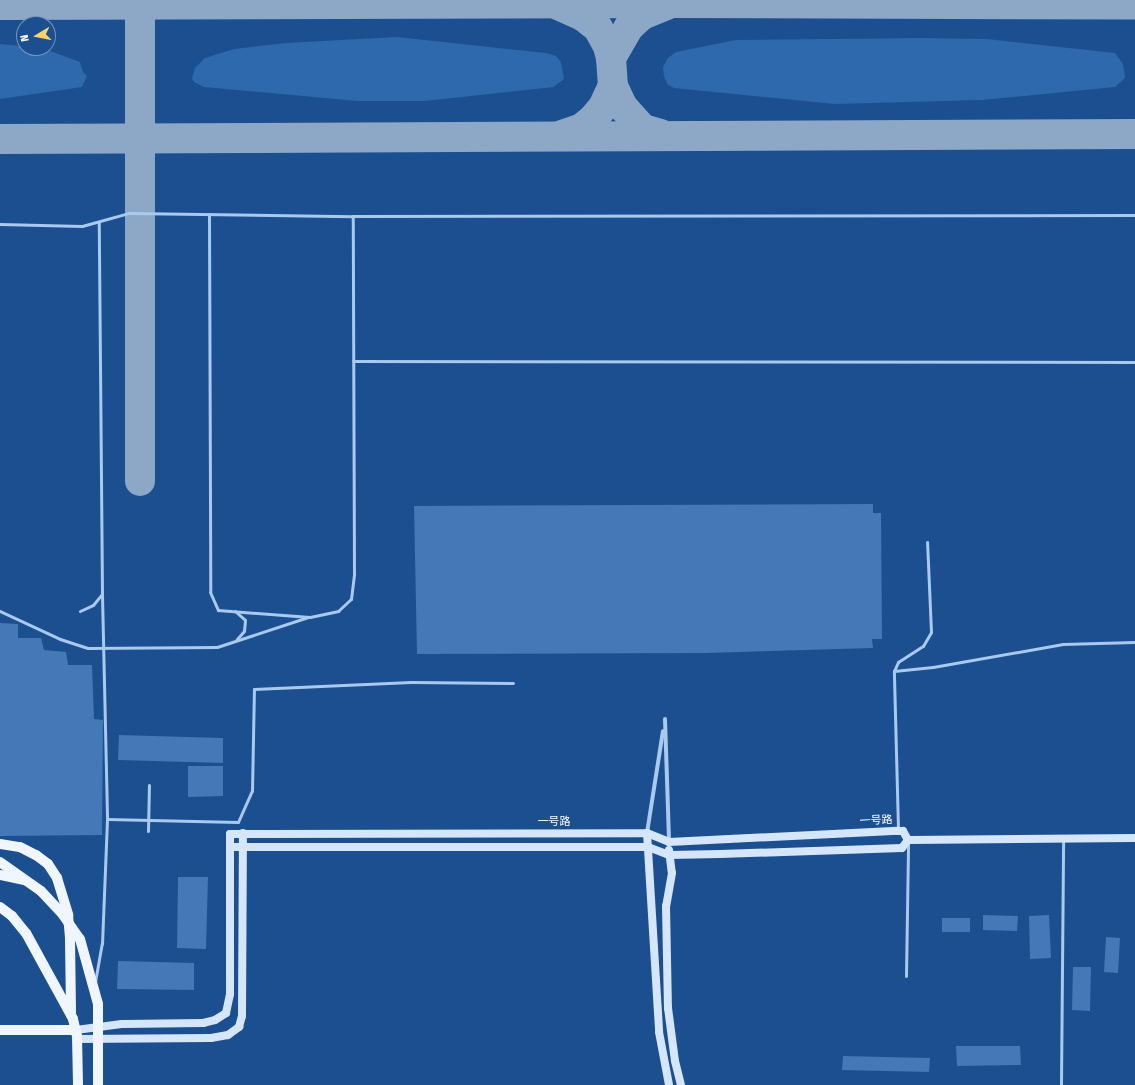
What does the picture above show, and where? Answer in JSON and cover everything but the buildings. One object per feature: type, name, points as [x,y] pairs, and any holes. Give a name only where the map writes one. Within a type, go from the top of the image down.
[{"type":"main road","name":"一号路","points":[[230,847],[230,834],[243,833],[647,833],[669,842],[903,831],[908,840]]},
{"type":"main road","points":[[0,1030],[77,1035],[211,1038],[228,1035],[240,1027],[242,1016],[243,833]]},
{"type":"main road","points":[[647,833],[659,1032],[669,1085]]},
{"type":"main road","points":[[77,1035],[122,1024],[203,1022],[215,1020],[226,1013],[230,994],[230,847],[648,847],[669,855],[902,848],[908,840],[1135,838]]},
{"type":"main road","points":[[669,842],[669,855],[672,873],[666,906],[668,1008],[675,1061],[681,1085]]},
{"type":"main road","points":[[0,844],[20,847],[36,855],[48,864],[56,878],[69,927],[71,1015]]},
{"type":"main road","points":[[0,862],[30,881],[73,927],[84,952],[98,1004],[99,1083]]},
{"type":"main road","points":[[0,875],[30,881]]},
{"type":"main road","points":[[0,906],[12,916],[26,933],[71,1015],[77,1035],[78,1085]]},
{"type":"street","points":[[647,833],[665,719],[669,842]]},
{"type":"lane","points":[[0,224],[82,226],[130,213],[353,216],[1135,215]]},
{"type":"lane","points":[[209,214],[210,592],[218,610],[310,617]]},
{"type":"lane","points":[[0,611],[60,639],[88,648],[218,647],[310,617],[338,611],[351,598],[354,573],[353,216]]},
{"type":"lane","points":[[92,998],[101,951],[107,819],[101,647],[102,594],[99,222]]},
{"type":"lane","points":[[353,361],[1135,362]]},
{"type":"lane","points":[[898,831],[894,671],[898,662],[923,646],[931,632],[928,542]]},
{"type":"lane","points":[[80,611],[93,605],[102,594]]},
{"type":"lane","points":[[236,611],[245,620],[244,631],[236,641]]},
{"type":"lane","points":[[894,671],[933,667],[1063,644],[1135,642]]},
{"type":"lane","points":[[107,819],[238,822],[252,791],[254,689],[411,682],[513,683]]},
{"type":"lane","points":[[148,831],[149,785]]},
{"type":"lane","points":[[1060,1084],[1063,839]]},
{"type":"lane","points":[[906,976],[908,840]]},
{"type":"shaded area","points":[[397,37],[546,53],[556,56],[561,62],[564,79],[553,87],[425,101],[357,101],[204,87],[194,82],[192,78],[195,68],[205,58],[234,49],[285,43]]},
{"type":"shaded area","points":[[920,38],[987,39],[1115,53],[1123,64],[1125,78],[1115,87],[982,100],[835,104],[674,88],[668,85],[664,76],[663,67],[668,58],[676,52],[736,40]]},
{"type":"shaded area","points":[[0,44],[16,46],[16,56],[56,56],[56,53],[80,62],[83,72],[87,76],[82,87],[0,99]]},
{"type":"taxiway","points":[[140,0],[140,481]]},
{"type":"taxiway","points":[[0,5],[674,3],[1135,5]]},
{"type":"taxiway","points":[[558,5],[583,16],[598,28],[608,46],[611,58],[613,86],[623,107],[643,129],[660,134]]},
{"type":"taxiway","points":[[611,58],[629,27],[642,15],[667,5]]},
{"type":"taxiway","points":[[562,135],[582,128],[593,119],[603,107],[613,86]]},
{"type":"taxiway","points":[[0,139],[1135,134]]}]
